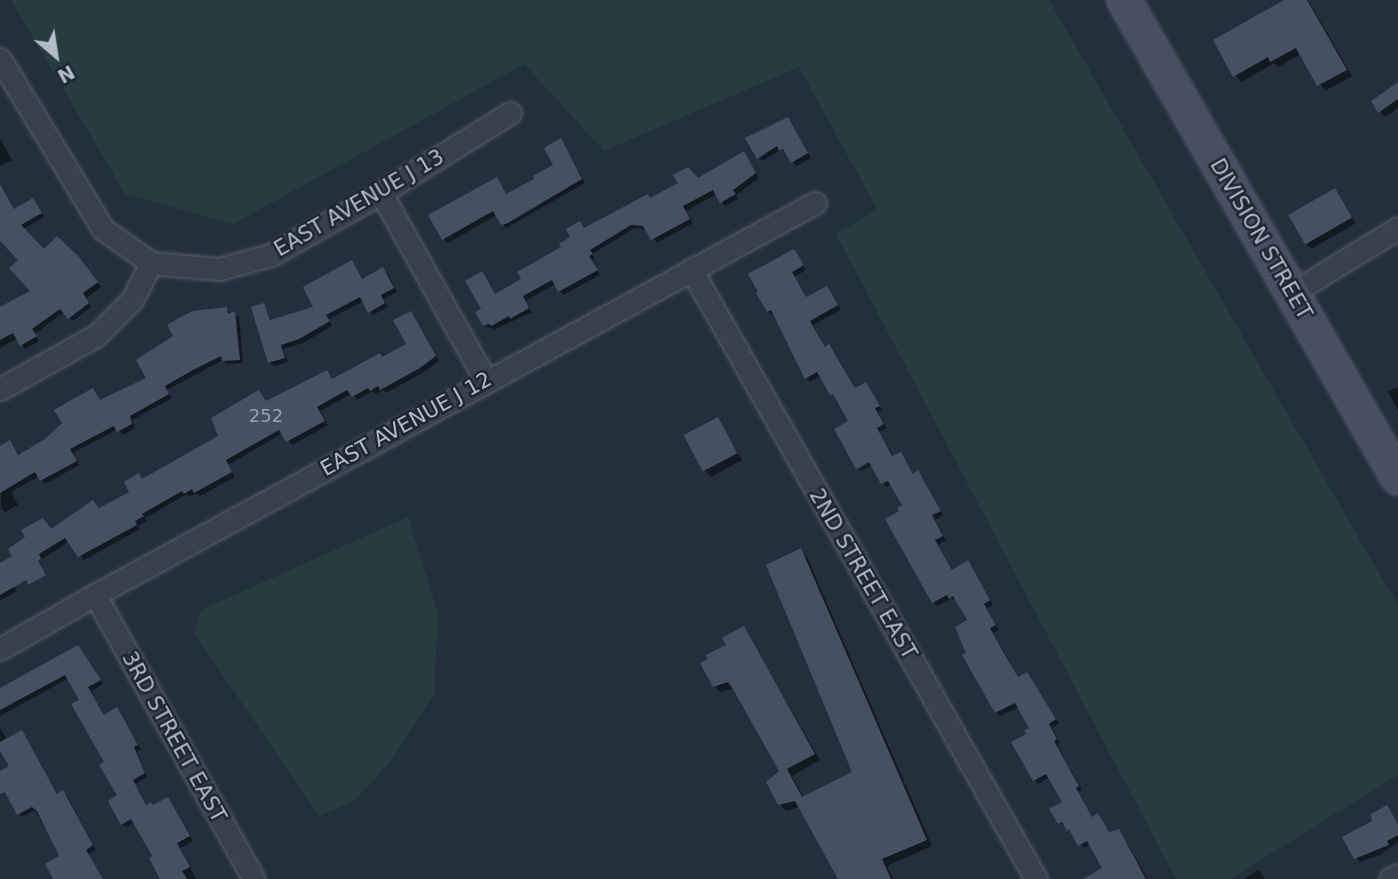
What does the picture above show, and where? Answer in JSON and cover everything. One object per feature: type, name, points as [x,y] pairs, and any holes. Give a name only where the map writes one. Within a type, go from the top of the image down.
[{"type":"main road","name":"DIVISION STREET","points":[[1124,0],[1398,478]]},
{"type":"street","points":[[0,59],[103,229],[151,263],[132,300],[97,335],[0,389]]},
{"type":"street","name":"EAST AVENUE J 13","points":[[151,263],[219,269],[271,255],[381,193],[510,113]]},
{"type":"street","points":[[381,193],[486,381]]},
{"type":"street","name":"EAST AVENUE J 12","points":[[0,649],[94,595],[815,203]]},
{"type":"street","points":[[1292,293],[1398,228]]},
{"type":"street","name":"2ND STREET EAST","points":[[691,269],[1036,879]]},
{"type":"street","name":"3RD STREET EAST","points":[[94,595],[254,879]]},
{"type":"street","points":[[1390,879],[1398,875]]},
{"type":"green space","points":[[11,0],[1049,0],[1398,606],[1398,775],[1230,879],[1176,879],[836,234],[877,209],[799,67],[604,151],[524,64],[233,224],[125,194]]},
{"type":"green space","points":[[408,517],[438,614],[434,694],[391,761],[354,801],[319,816],[194,633],[201,610]]},
{"type":"building","points":[[1284,0],[1307,0],[1347,70],[1317,86],[1296,48],[1270,62],[1268,57],[1233,77],[1213,40]]},
{"type":"building","points":[[1398,82],[1398,99],[1378,113],[1371,101]]},
{"type":"building","points":[[788,117],[808,153],[791,163],[783,149],[779,151],[777,146],[757,159],[745,138]]},
{"type":"building","points":[[561,138],[582,179],[508,223],[501,225],[493,211],[442,240],[428,215],[497,177],[506,194],[534,179],[533,176],[553,165],[544,148]]},
{"type":"building","points":[[744,151],[756,173],[733,190],[736,194],[720,203],[713,190],[683,206],[690,219],[651,240],[643,226],[631,225],[590,250],[593,254],[589,256],[598,270],[558,292],[552,280],[523,296],[529,308],[510,319],[509,316],[491,326],[489,323],[483,326],[475,312],[481,309],[465,281],[482,271],[495,294],[521,279],[517,272],[561,247],[559,244],[570,237],[566,229],[580,221],[584,228],[648,194],[650,198],[678,183],[673,175],[688,167],[698,178]]},
{"type":"building","points":[[0,184],[14,209],[33,198],[42,213],[21,225],[44,249],[57,236],[79,257],[98,282],[83,293],[89,303],[68,319],[60,309],[32,329],[37,336],[20,346],[13,333],[0,340],[0,307],[30,291],[9,268],[18,260],[0,241]]},
{"type":"building","points":[[1335,188],[1352,217],[1305,244],[1288,215]]},
{"type":"building","points":[[794,249],[804,265],[792,272],[806,297],[827,286],[838,305],[810,321],[825,347],[829,344],[855,388],[866,382],[880,406],[875,408],[884,424],[877,428],[892,456],[901,452],[913,474],[918,470],[941,511],[932,515],[943,536],[935,540],[952,570],[968,560],[990,600],[984,604],[996,625],[990,628],[1006,657],[1018,677],[1027,672],[1056,719],[1049,724],[1057,739],[1054,741],[1079,786],[1076,788],[1092,817],[1098,813],[1109,832],[1119,829],[1146,879],[1083,879],[1102,868],[1087,841],[1078,846],[1069,829],[1067,831],[1062,822],[1058,824],[1049,809],[1062,802],[1046,774],[1033,781],[1011,742],[1026,734],[1024,730],[1029,728],[1015,703],[995,713],[962,655],[966,653],[955,627],[967,620],[953,596],[949,599],[947,595],[932,603],[885,519],[899,511],[897,508],[902,505],[888,481],[881,484],[869,462],[856,469],[834,429],[848,421],[833,394],[830,395],[817,372],[805,379],[771,310],[767,312],[756,293],[758,292],[748,274]]},
{"type":"building","points":[[352,260],[362,279],[383,267],[394,288],[381,295],[385,303],[368,313],[360,297],[326,315],[330,321],[299,339],[281,345],[285,358],[268,363],[251,307],[264,303],[270,320],[313,307],[303,287]]},
{"type":"building","points":[[227,307],[228,314],[235,311],[240,360],[222,361],[221,356],[193,370],[165,386],[169,394],[130,416],[132,424],[117,432],[114,426],[70,449],[77,461],[40,481],[35,472],[0,493],[0,446],[10,440],[18,455],[45,439],[62,423],[54,410],[93,388],[100,400],[146,378],[136,360],[173,336],[167,325],[192,311]]},
{"type":"building","points":[[411,311],[436,356],[420,368],[380,390],[378,386],[370,391],[368,388],[352,397],[347,390],[317,407],[325,421],[286,442],[279,430],[226,460],[232,472],[194,493],[192,489],[184,494],[182,491],[142,514],[144,516],[135,521],[137,525],[78,557],[65,538],[39,554],[41,559],[38,561],[46,575],[28,585],[26,580],[0,595],[0,563],[12,556],[8,549],[25,537],[21,530],[43,518],[51,529],[93,500],[99,508],[129,492],[124,482],[139,473],[142,479],[218,436],[211,418],[259,390],[266,401],[327,370],[332,379],[380,353],[382,357],[406,344],[393,320]]},
{"type":"building","points":[[718,417],[737,453],[703,472],[684,435]]},
{"type":"building","points":[[801,548],[927,840],[882,859],[891,879],[838,879],[795,801],[778,805],[766,782],[779,771],[733,689],[728,682],[713,687],[700,663],[708,659],[706,655],[726,645],[722,638],[744,626],[815,754],[787,769],[802,797],[852,772],[766,565]]},
{"type":"building","points":[[78,645],[101,680],[88,687],[104,715],[117,707],[138,745],[134,747],[145,773],[133,780],[146,805],[151,802],[153,805],[168,797],[190,836],[177,843],[190,867],[182,871],[187,879],[160,879],[149,858],[152,856],[131,819],[121,825],[108,801],[117,795],[99,765],[104,762],[71,704],[79,700],[65,675],[0,710],[0,688]]},
{"type":"building","points":[[22,730],[57,794],[63,790],[93,845],[86,850],[103,879],[53,879],[45,864],[59,856],[37,811],[32,807],[17,815],[5,792],[0,794],[0,771],[9,766],[0,751],[0,742]]},
{"type":"building","points":[[1387,805],[1398,824],[1398,835],[1387,841],[1389,845],[1354,859],[1342,837],[1372,821],[1371,814]]}]
